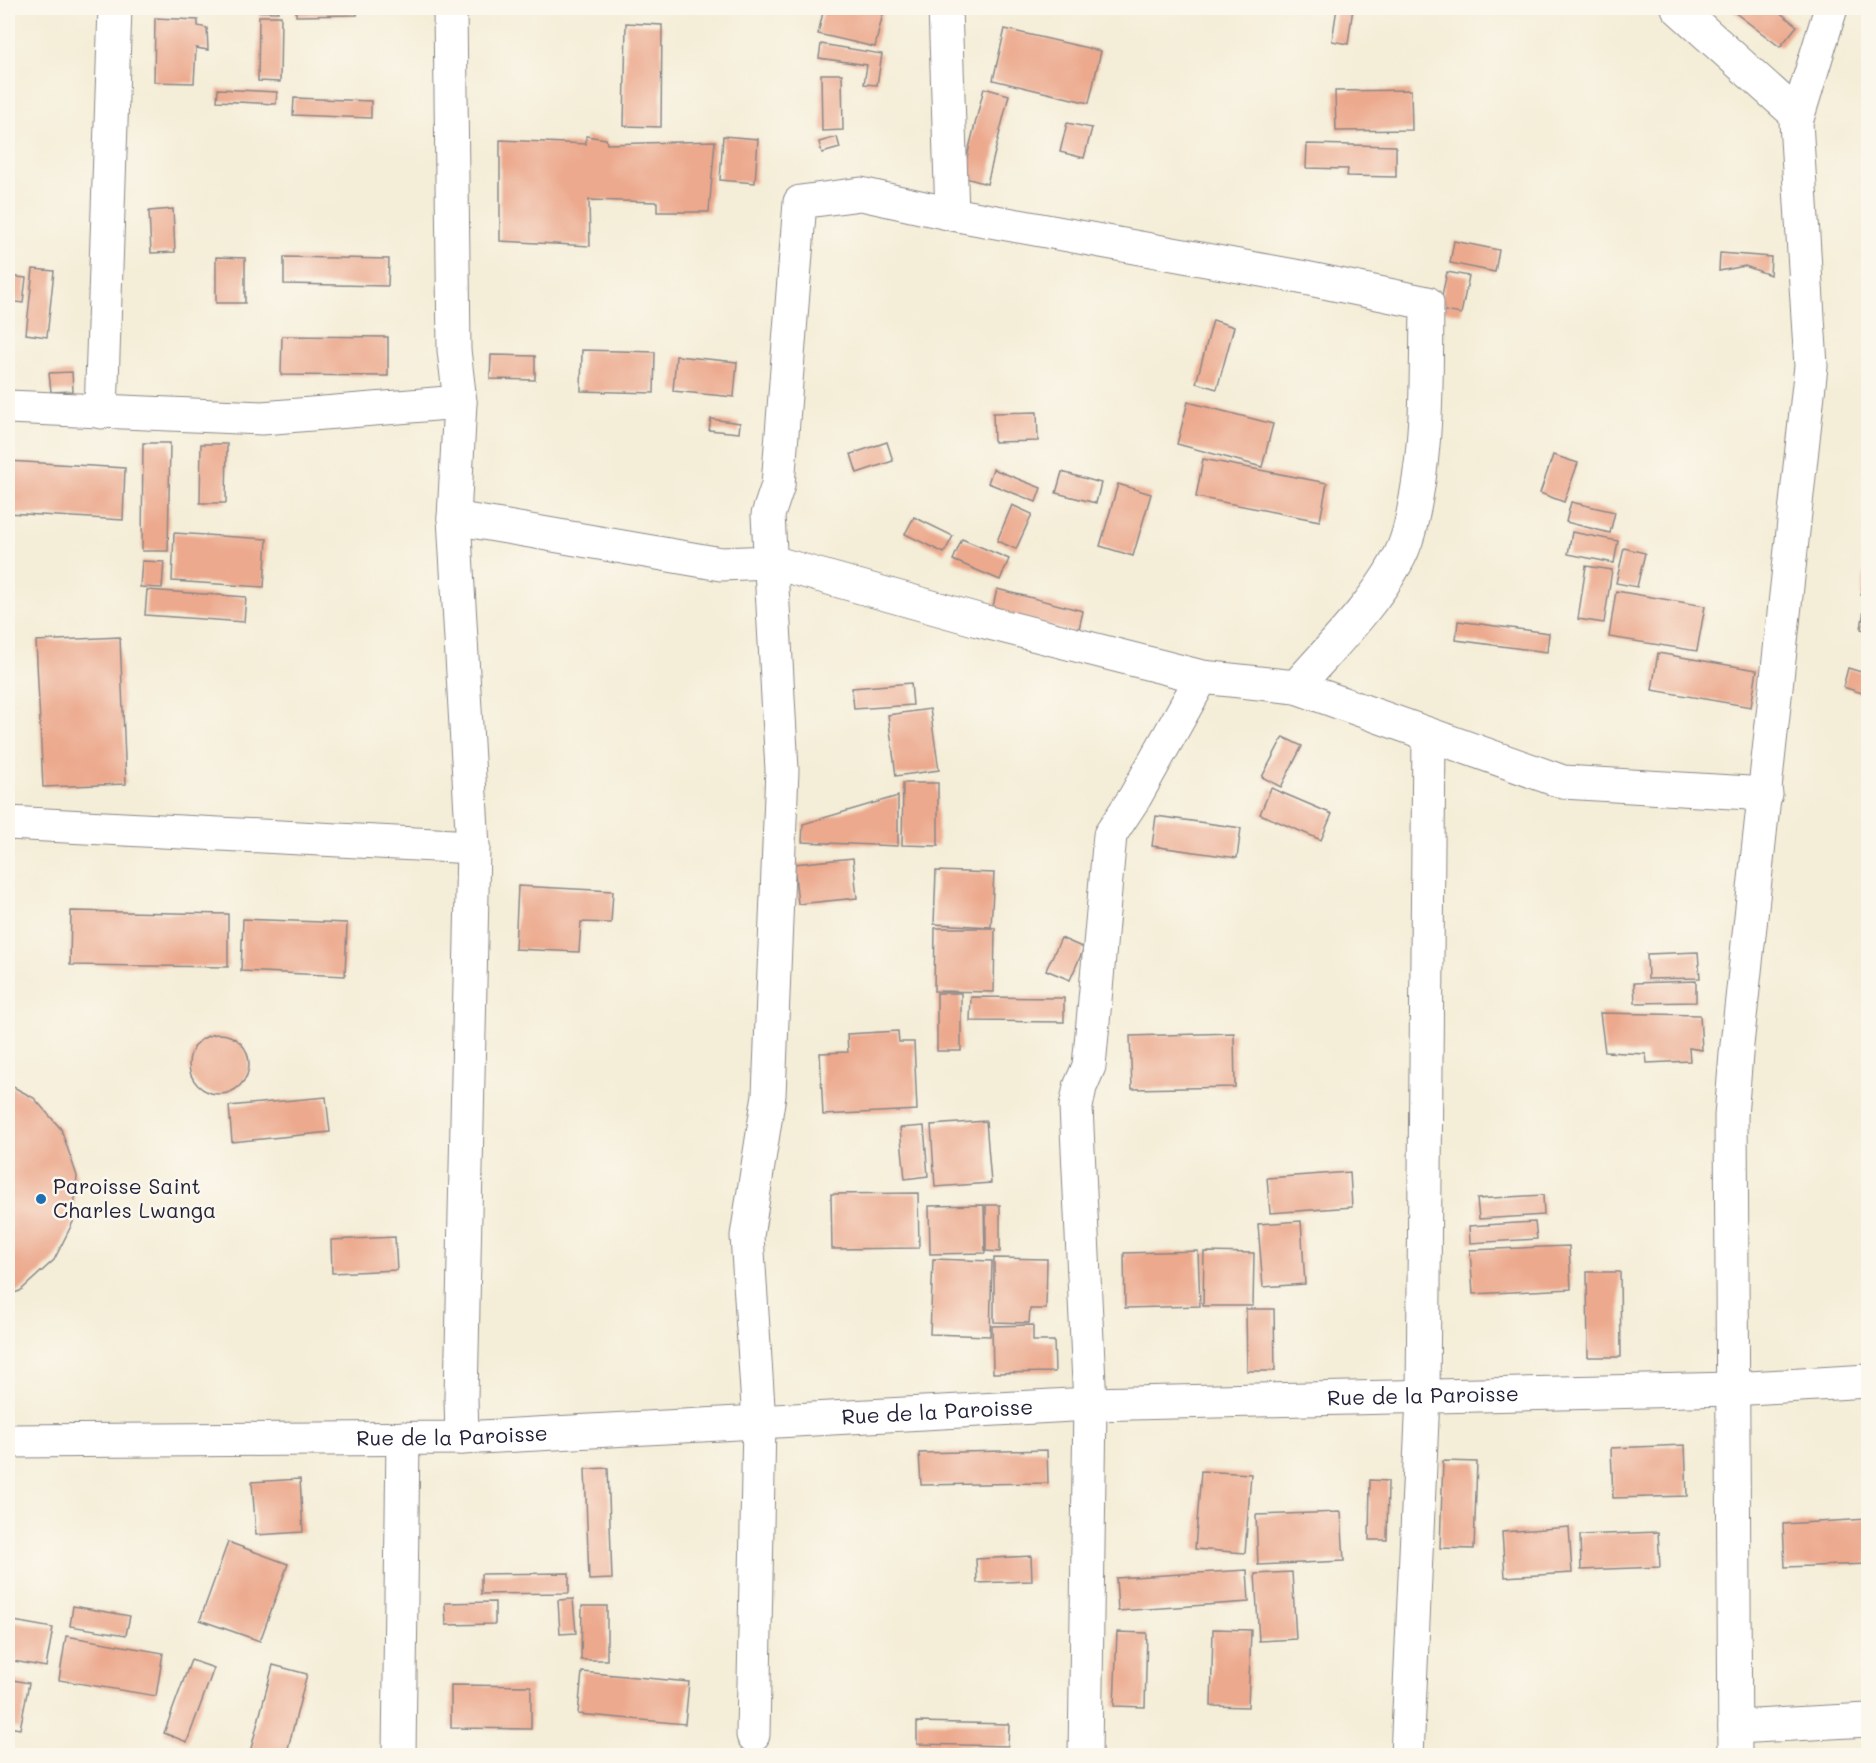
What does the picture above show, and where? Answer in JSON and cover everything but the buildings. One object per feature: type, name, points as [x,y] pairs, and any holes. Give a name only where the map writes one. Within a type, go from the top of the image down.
[{"type":"street","points":[[100,412],[116,8]]},
{"type":"street","points":[[450,8],[454,350],[460,402],[454,518],[473,847],[462,1438]]},
{"type":"street","points":[[945,8],[952,214]]},
{"type":"street","points":[[1678,8],[1797,114]]},
{"type":"street","points":[[1831,8],[1796,122],[1811,366],[1731,1116],[1735,1741],[1869,1720]]},
{"type":"street","points":[[753,1735],[759,1422],[747,1236],[769,1095],[782,770],[768,515],[778,485],[800,202],[861,194],[952,214],[1300,277],[1427,303],[1426,424],[1423,459],[1411,528],[1398,561],[1383,586],[1296,687]]},
{"type":"street","points":[[8,407],[262,418],[460,402]]},
{"type":"street","points":[[454,518],[721,564],[772,562],[978,620],[1202,677],[1296,687],[1563,782],[1766,794]]},
{"type":"street","points":[[1085,1755],[1090,1404],[1076,1107],[1080,1087],[1089,1066],[1110,835],[1135,797],[1202,677]]},
{"type":"street","points":[[1407,1755],[1423,1397],[1429,735]]},
{"type":"street","points":[[8,823],[473,847]]},
{"type":"street","name":"Rue de la Paroisse","points":[[8,1441],[462,1438],[1090,1404],[1732,1389],[1869,1381]]},
{"type":"street","points":[[399,1755],[403,1438]]},
{"type":"place","name":"Paroisse Saint Charles Lwanga","points":[[41,1199]]}]
